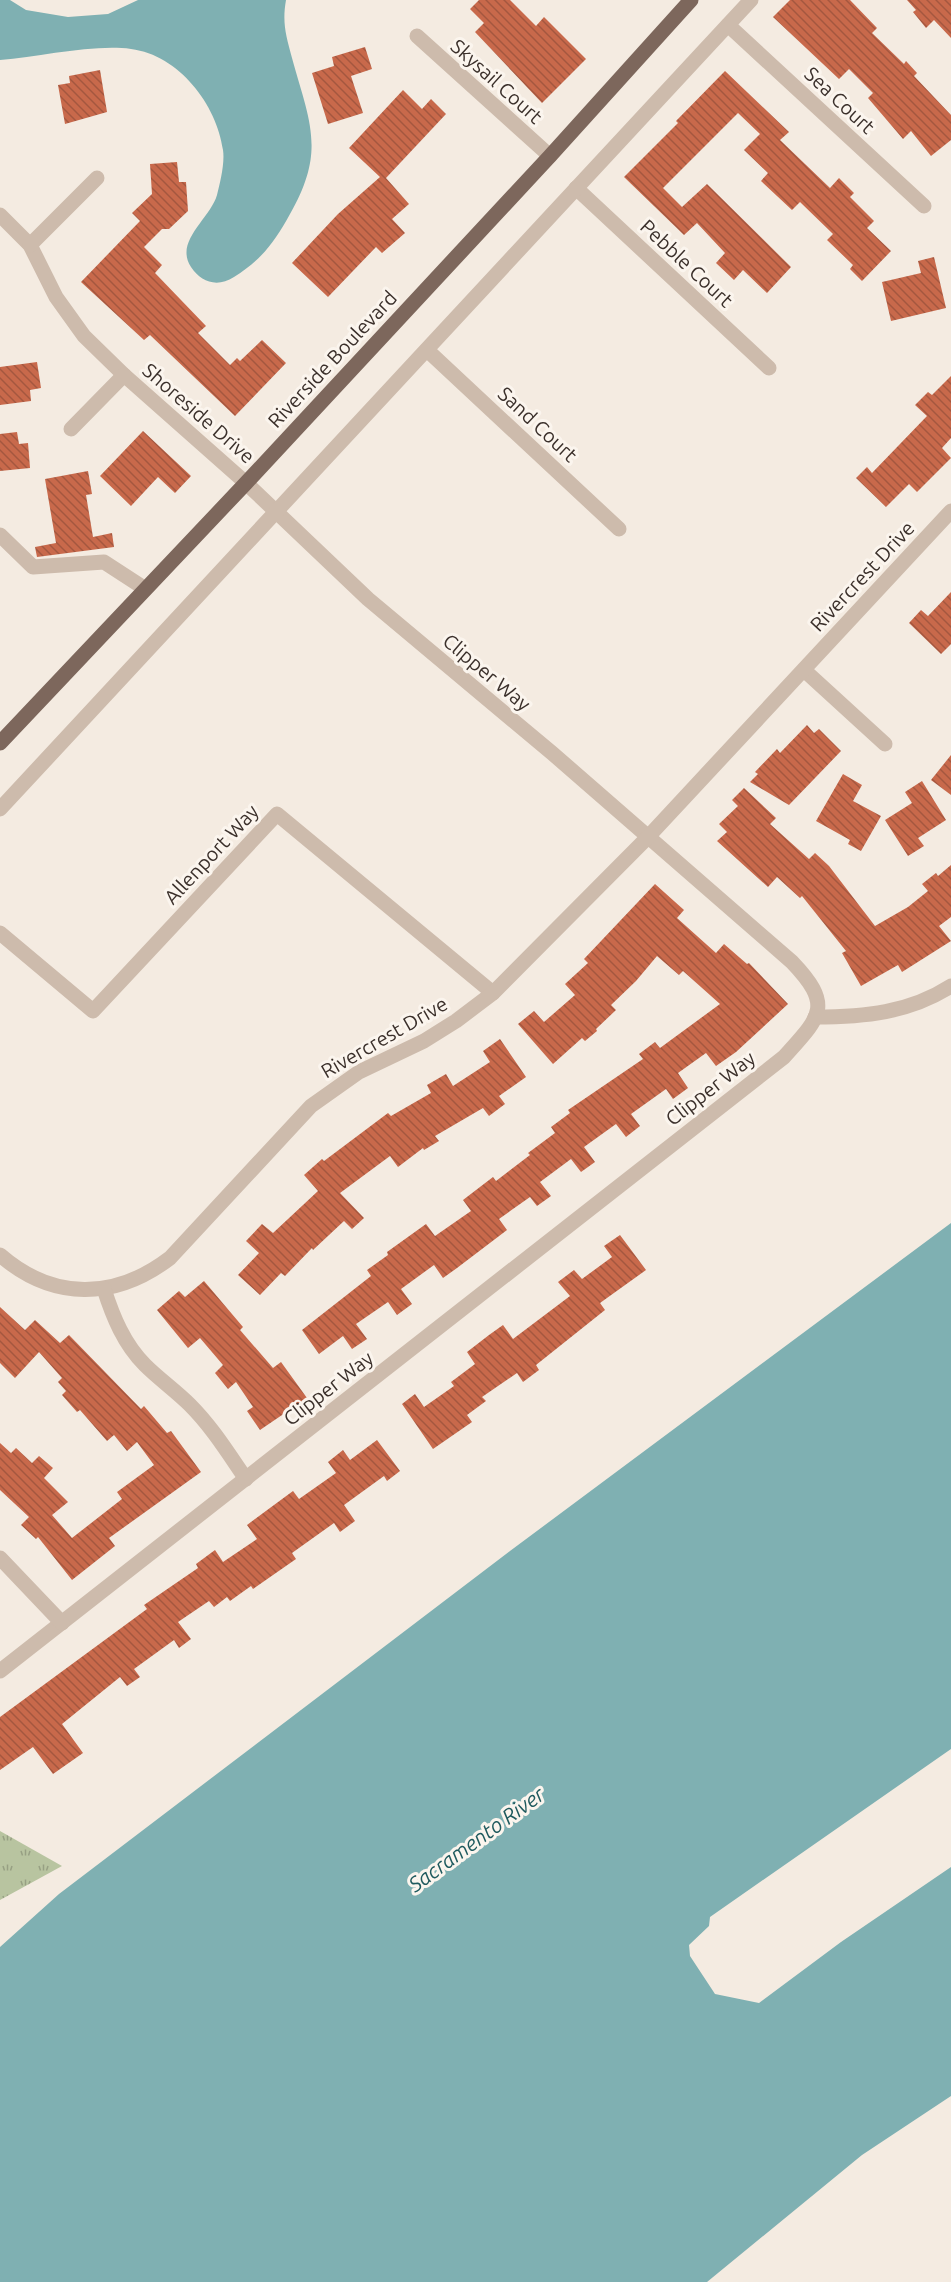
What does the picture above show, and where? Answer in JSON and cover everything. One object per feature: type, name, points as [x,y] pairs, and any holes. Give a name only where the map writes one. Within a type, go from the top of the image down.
[{"type":"main road","name":"Riverside Boulevard","points":[[0,743],[144,588],[246,483],[550,156],[691,0]]},
{"type":"street","points":[[0,809],[751,0]]},
{"type":"street","name":"Sea Court","points":[[728,25],[924,206]]},
{"type":"street","name":"Skysail Court","points":[[417,36],[550,156]]},
{"type":"street","points":[[30,245],[97,178]]},
{"type":"street","name":"Pebble Court","points":[[576,188],[769,368]]},
{"type":"street","name":"Shoreside Drive","points":[[0,215],[30,245],[56,297],[84,336],[124,375],[246,483]]},
{"type":"street","name":"Sand Court","points":[[427,350],[619,529]]},
{"type":"street","name":"Shoreside Drive","points":[[71,429],[124,375]]},
{"type":"street","name":"Clipper Way","points":[[0,1671],[784,1057],[815,1017],[818,996],[812,982],[792,962],[552,753],[368,600],[274,513],[246,483]]},
{"type":"street","name":"Rivercrest Drive","points":[[0,1255],[32,1278],[57,1286],[82,1290],[104,1289],[130,1283],[153,1271],[170,1258],[311,1106],[359,1072],[424,1041],[456,1021],[493,993],[647,838],[951,511]]},
{"type":"street","points":[[0,535],[33,567],[104,562],[144,588]]},
{"type":"street","points":[[804,670],[885,744]]},
{"type":"street","name":"Allenport Way","points":[[0,933],[93,1011],[277,814],[493,993]]},
{"type":"street","points":[[815,1017],[859,1017],[888,1012],[915,1004],[951,986]]},
{"type":"street","points":[[104,1289],[113,1317],[125,1340],[144,1364],[190,1405],[210,1428],[246,1479]]},
{"type":"street","points":[[0,1558],[62,1623]]},
{"type":"green space","points":[[0,1831],[62,1866],[0,1900]]},
{"type":"water","points":[[0,0],[10,0],[26,10],[68,17],[108,14],[138,0],[286,0],[285,29],[309,119],[311,154],[301,192],[278,234],[260,257],[234,277],[216,283],[205,280],[191,267],[187,257],[187,248],[195,230],[217,195],[222,173],[223,150],[213,116],[193,85],[180,72],[165,61],[148,53],[116,48],[83,49],[0,60]]},
{"type":"water","name":"Sacramento River","points":[[951,1223],[951,1749],[710,1917],[709,1926],[689,1945],[690,1956],[715,1994],[759,2003],[841,1942],[951,1867],[951,2096],[862,2155],[707,2282],[0,2282],[0,1947],[59,1894],[510,1551]]},
{"type":"building","points":[[479,0],[510,0],[536,26],[544,17],[586,59],[542,103],[475,32],[484,23],[470,9]]},
{"type":"building","points":[[790,0],[850,0],[877,28],[872,33],[904,64],[906,61],[917,73],[914,76],[951,115],[951,140],[931,156],[911,131],[903,139],[868,98],[873,93],[849,69],[839,79],[773,17]]},
{"type":"building","points":[[907,0],[951,0],[951,38],[934,20],[926,28],[913,12],[916,10]]},
{"type":"building","points":[[365,47],[372,69],[351,76],[363,113],[328,124],[312,73],[334,66],[332,57]]},
{"type":"building","points":[[100,70],[107,112],[65,124],[58,85],[70,83],[69,76]]},
{"type":"building","points":[[725,71],[789,132],[780,140],[830,188],[839,178],[854,193],[850,197],[874,221],[867,228],[891,251],[862,281],[850,269],[853,265],[827,240],[833,234],[800,202],[792,210],[761,181],[768,173],[744,150],[760,134],[738,113],[663,188],[682,207],[707,184],[791,267],[767,293],[743,270],[734,280],[716,263],[725,253],[697,223],[684,235],[624,177],[678,123],[676,121]]},
{"type":"building","points":[[403,90],[422,109],[431,99],[446,114],[386,178],[409,204],[392,219],[405,233],[382,253],[376,247],[328,297],[292,263],[338,214],[380,177],[349,148]]},
{"type":"building","points":[[177,162],[179,182],[186,182],[188,211],[169,229],[162,229],[144,247],[162,265],[155,273],[206,326],[198,333],[230,365],[237,358],[240,361],[262,340],[286,363],[235,416],[150,335],[144,340],[81,282],[140,221],[132,213],[152,194],[150,164]]},
{"type":"building","points":[[934,257],[946,308],[891,321],[882,282],[921,273],[918,261]]},
{"type":"building","points":[[37,362],[41,388],[30,390],[31,401],[0,405],[0,367]]},
{"type":"building","points":[[951,376],[951,438],[942,448],[951,458],[917,492],[909,484],[886,507],[856,478],[867,467],[872,473],[927,416],[915,405],[928,392],[932,395]]},
{"type":"building","points":[[143,431],[191,476],[175,493],[158,477],[131,506],[100,476]]},
{"type":"building","points":[[17,432],[19,444],[28,443],[30,468],[0,471],[0,434]]},
{"type":"building","points":[[88,471],[92,494],[86,495],[93,537],[112,533],[114,547],[37,557],[35,547],[56,543],[45,479]]},
{"type":"building","points":[[951,592],[951,644],[941,654],[909,623],[921,610],[928,616]]},
{"type":"building","points":[[807,725],[814,733],[819,729],[841,751],[789,805],[750,782],[758,774],[755,772],[777,749],[780,753]]},
{"type":"building","points":[[951,755],[951,795],[931,780]]},
{"type":"building","points":[[843,774],[862,785],[853,801],[881,816],[861,851],[848,844],[850,840],[816,821]]},
{"type":"building","points":[[922,781],[946,820],[918,838],[924,846],[908,856],[885,820],[912,803],[905,792]]},
{"type":"building","points":[[744,788],[776,818],[770,824],[809,859],[815,853],[829,866],[875,926],[908,907],[928,891],[922,884],[936,873],[938,876],[951,865],[951,917],[939,926],[951,941],[902,972],[898,965],[861,986],[842,953],[846,951],[802,896],[800,898],[777,877],[768,887],[717,841],[727,832],[719,824],[738,806],[732,800]]},
{"type":"building","points":[[655,884],[684,910],[677,918],[716,953],[724,944],[747,964],[749,963],[788,1004],[736,1052],[716,1066],[706,1053],[678,1073],[688,1088],[673,1099],[666,1089],[631,1114],[640,1126],[626,1137],[616,1124],[584,1147],[595,1162],[581,1172],[571,1159],[540,1182],[551,1196],[537,1206],[530,1197],[499,1219],[507,1230],[457,1268],[443,1278],[434,1265],[401,1289],[412,1304],[397,1315],[388,1302],[356,1324],[367,1339],[352,1349],[343,1336],[319,1354],[302,1330],[371,1276],[367,1270],[388,1255],[387,1252],[426,1224],[435,1236],[471,1211],[463,1200],[493,1177],[496,1181],[530,1155],[528,1153],[555,1133],[551,1127],[570,1113],[568,1110],[643,1059],[639,1054],[655,1042],[660,1048],[720,1004],[683,971],[679,975],[657,956],[636,981],[611,1005],[616,1010],[596,1029],[597,1031],[585,1041],[582,1038],[553,1064],[518,1024],[534,1011],[544,1022],[575,995],[565,984],[588,963],[584,959]]},
{"type":"building","points":[[500,1039],[526,1077],[499,1096],[505,1104],[489,1116],[483,1108],[435,1136],[439,1141],[424,1150],[423,1148],[398,1167],[390,1156],[340,1193],[364,1218],[352,1229],[344,1221],[313,1250],[312,1248],[285,1276],[281,1273],[260,1295],[238,1275],[259,1253],[246,1241],[262,1224],[273,1233],[318,1191],[304,1175],[322,1159],[324,1161],[388,1113],[391,1116],[431,1093],[427,1085],[446,1074],[453,1086],[490,1062],[483,1051]]},
{"type":"building","points":[[620,1235],[646,1270],[600,1303],[605,1310],[536,1365],[539,1370],[523,1382],[517,1373],[482,1397],[486,1401],[467,1415],[472,1422],[433,1449],[402,1404],[415,1394],[424,1407],[454,1386],[451,1382],[475,1364],[467,1352],[503,1325],[513,1339],[570,1296],[558,1282],[574,1270],[582,1279],[612,1257],[604,1246]]},
{"type":"building","points":[[204,1281],[243,1327],[240,1330],[273,1368],[281,1362],[307,1398],[260,1430],[247,1411],[253,1407],[236,1382],[228,1389],[215,1373],[223,1365],[200,1338],[188,1348],[157,1310],[179,1291],[185,1297]]},
{"type":"building","points":[[0,1307],[25,1330],[35,1320],[60,1343],[69,1335],[141,1409],[144,1406],[167,1433],[171,1431],[201,1472],[109,1538],[115,1546],[72,1580],[38,1537],[36,1539],[21,1525],[29,1517],[0,1490],[0,1443],[11,1453],[16,1448],[32,1463],[39,1456],[53,1468],[44,1478],[68,1502],[52,1515],[72,1538],[122,1499],[117,1492],[154,1465],[137,1442],[127,1451],[114,1435],[107,1441],[80,1410],[77,1412],[62,1395],[66,1391],[58,1382],[62,1378],[39,1352],[15,1378],[0,1363]]},
{"type":"building","points":[[377,1440],[400,1471],[387,1481],[384,1476],[344,1505],[355,1521],[340,1532],[334,1523],[292,1553],[296,1559],[253,1589],[251,1586],[230,1601],[227,1597],[214,1607],[209,1601],[178,1622],[191,1639],[179,1648],[174,1640],[134,1669],[140,1677],[127,1686],[120,1677],[62,1724],[83,1753],[53,1774],[33,1747],[0,1770],[0,1717],[147,1609],[144,1605],[198,1568],[196,1564],[215,1550],[223,1562],[257,1539],[247,1525],[293,1491],[299,1499],[336,1473],[328,1462],[343,1450],[350,1460]]}]
